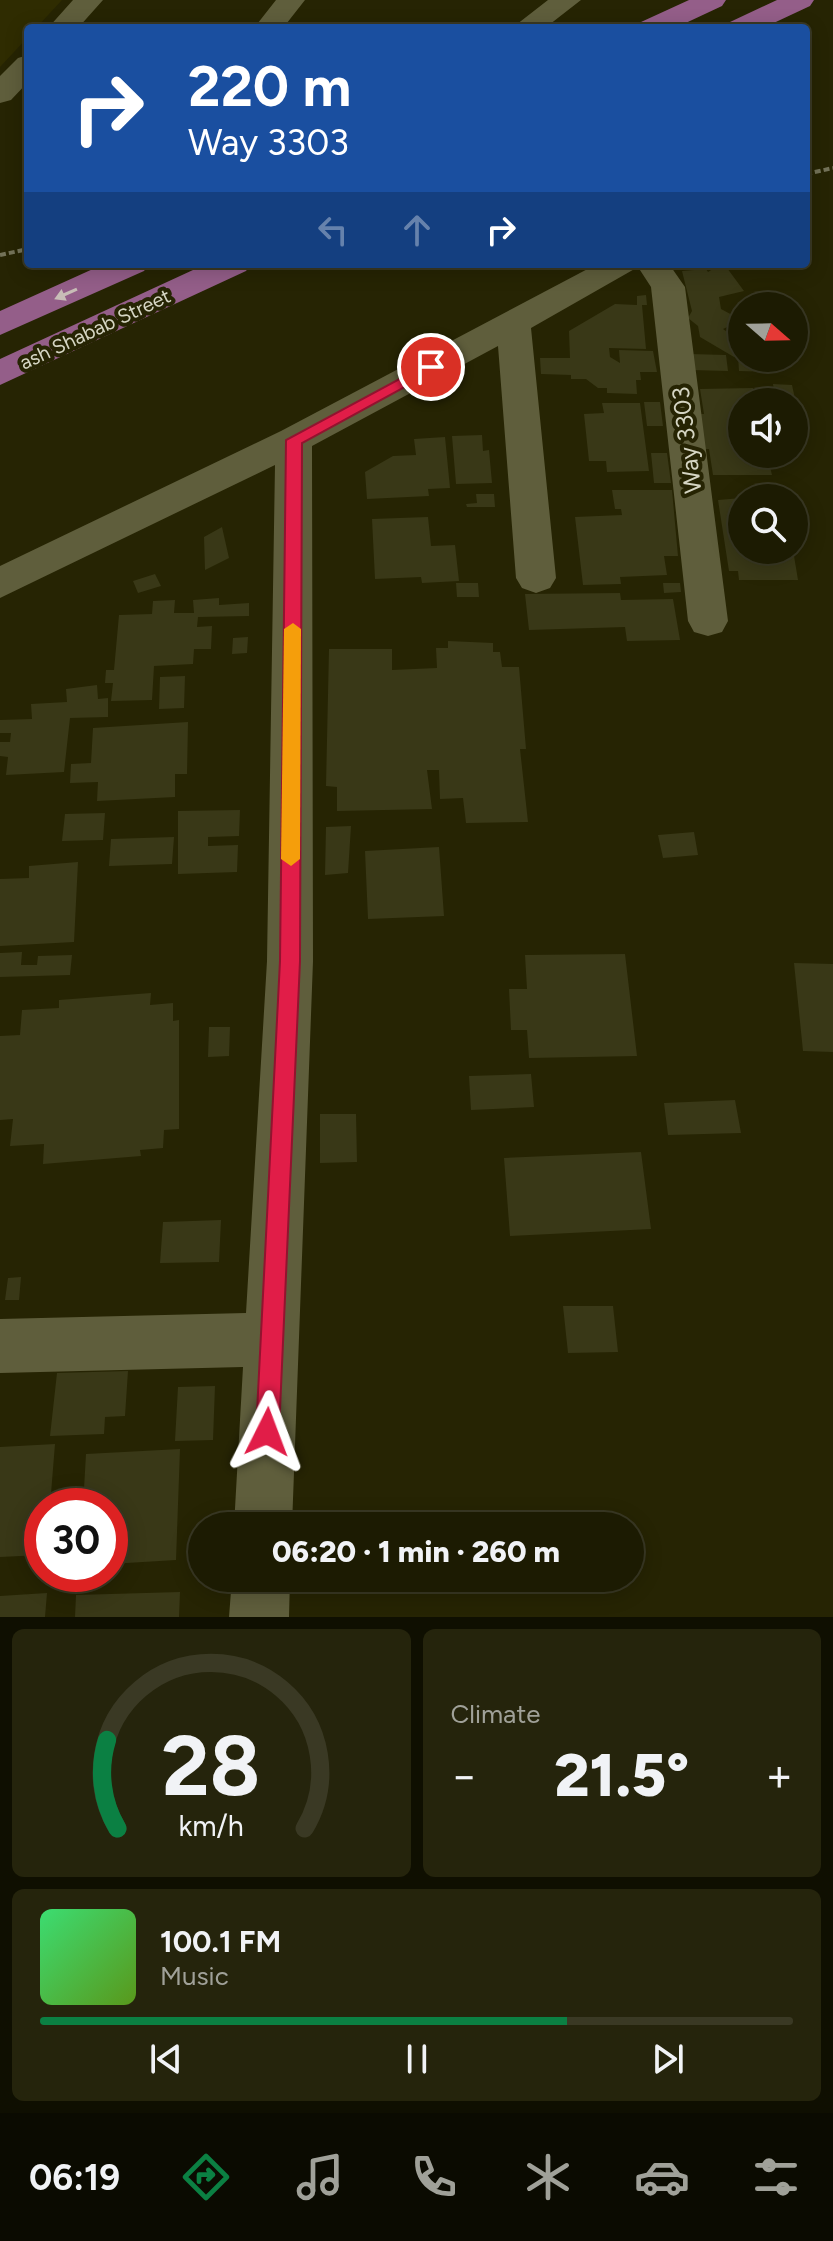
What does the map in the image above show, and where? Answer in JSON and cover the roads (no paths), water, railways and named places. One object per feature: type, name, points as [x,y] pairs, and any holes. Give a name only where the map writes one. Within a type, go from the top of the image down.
[{"type":"main road","points":[[660,24],[712,0]]},
{"type":"main road","points":[[749,24],[800,0]]},
{"type":"main road","name":"ash Shabab Street","points":[[0,324],[123,268]]},
{"type":"main road","name":"ash Shabab Street","points":[[0,373],[225,268]]},
{"type":"street","points":[[66,24],[89,0]]},
{"type":"street","points":[[271,24],[291,0]]},
{"type":"street","points":[[518,22],[567,0]]},
{"type":"street","points":[[0,94],[24,68]]},
{"type":"street","points":[[0,583],[294,440],[616,268]]},
{"type":"street","name":"Way 3303","points":[[655,268],[668,287],[708,621]]},
{"type":"street","points":[[513,323],[536,578]]},
{"type":"street","points":[[264,1512],[290,961],[294,440]]},
{"type":"street","points":[[0,1346],[272,1339]]},
{"type":"street","points":[[259,1617],[260,1592]]}]
